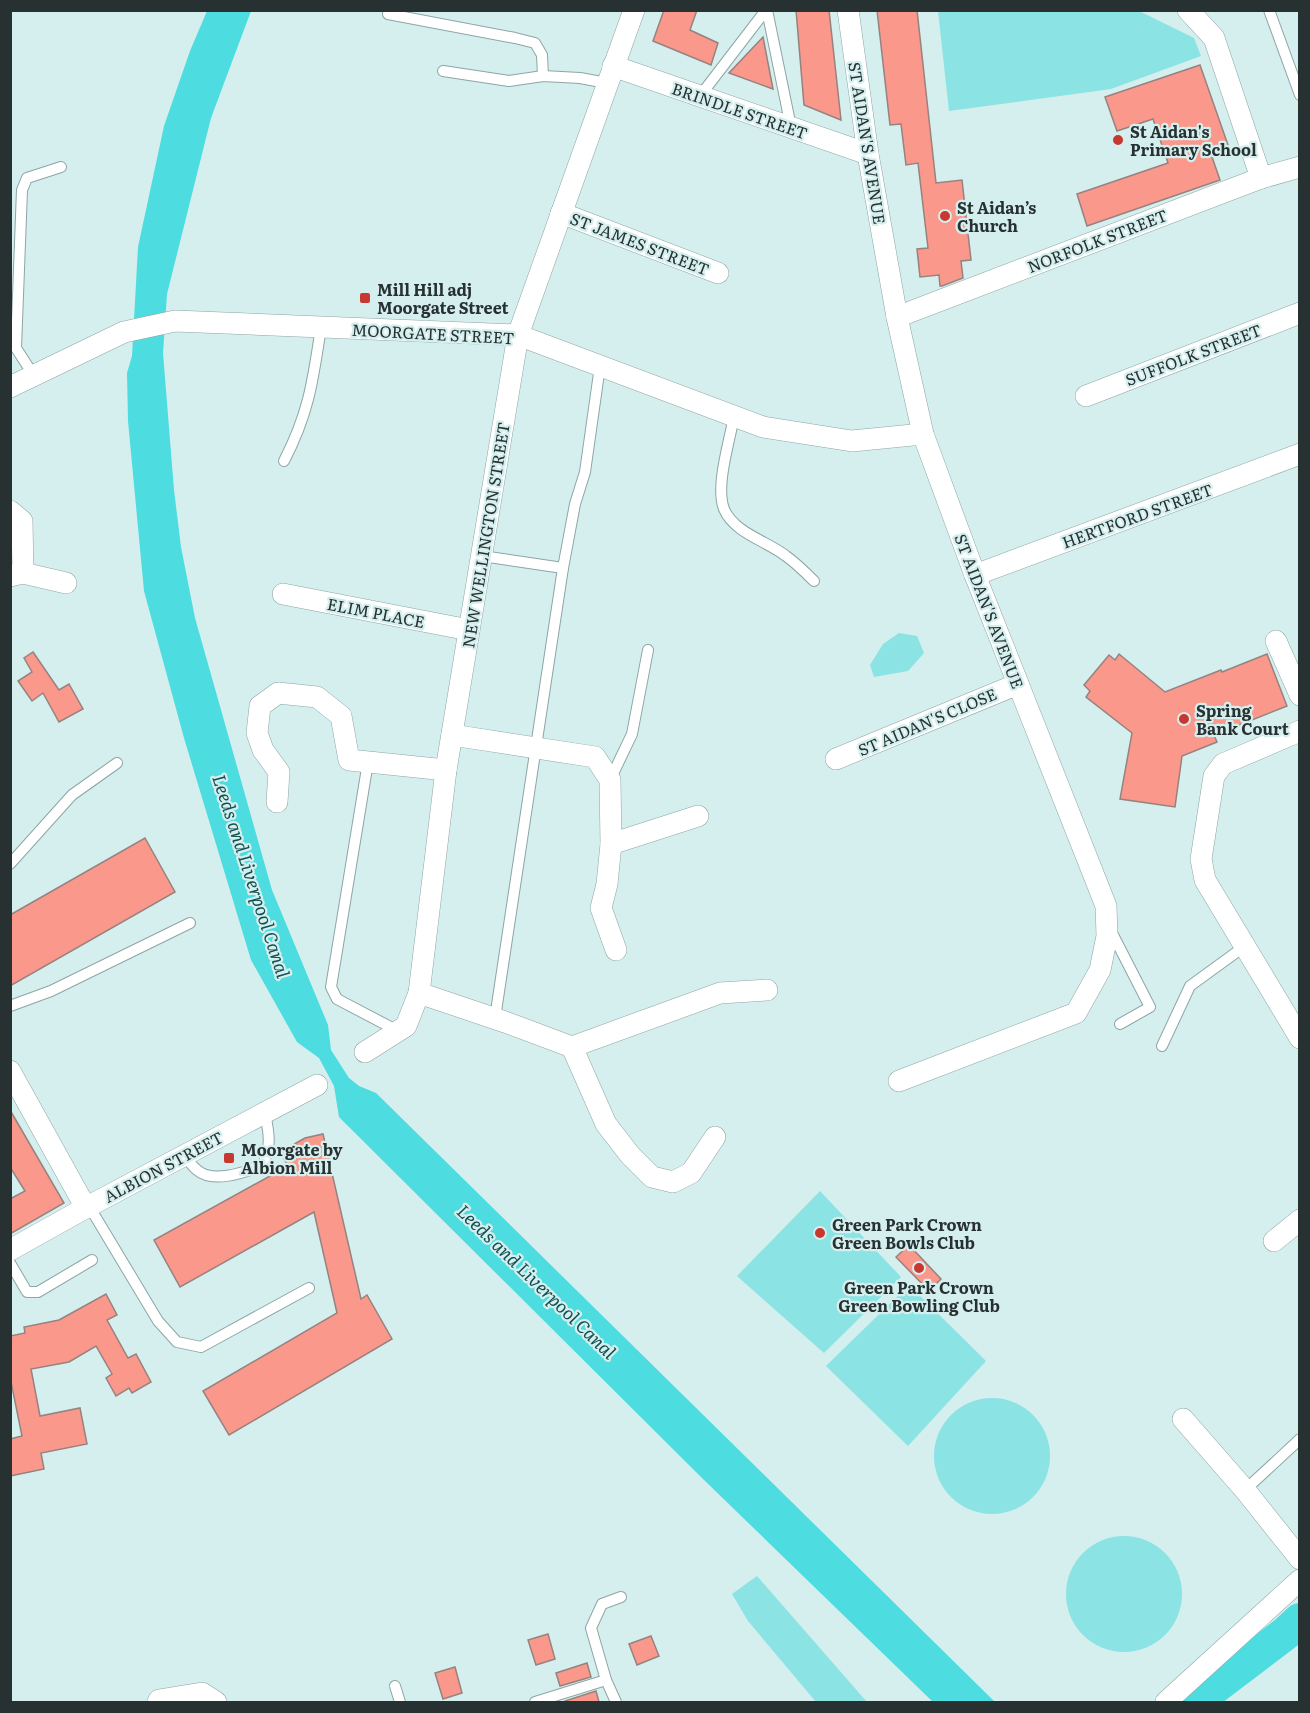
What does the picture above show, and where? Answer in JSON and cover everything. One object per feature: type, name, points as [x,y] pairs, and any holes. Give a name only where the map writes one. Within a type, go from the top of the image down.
[{"type":"street","name":"NEW WELLINGTON STREET","points":[[365,1052],[406,1026],[418,993],[446,770],[518,336],[634,10]]},
{"type":"street","name":"ST AIDAN'S AVENUE","points":[[848,10],[868,154],[897,317],[923,434],[975,575],[1106,906],[1107,936],[1100,970],[1076,1013],[899,1081]]},
{"type":"street","points":[[1188,10],[1214,38],[1261,178]]},
{"type":"street","name":"BRINDLE STREET","points":[[610,75],[700,96],[868,154]]},
{"type":"street","name":"NORFOLK STREET","points":[[897,317],[1261,178],[1299,167]]},
{"type":"street","name":"ST JAMES STREET","points":[[561,213],[718,273]]},
{"type":"street","name":"SUFFOLK STREET","points":[[1086,396],[1299,313]]},
{"type":"street","name":"MOORGATE STREET","points":[[10,387],[124,332],[175,321],[518,336],[763,427],[852,441],[923,434]]},
{"type":"street","name":"HERTFORD STREET","points":[[975,575],[1299,454]]},
{"type":"street","points":[[10,511],[22,522],[17,575],[66,583]]},
{"type":"street","name":"ELIM PLACE","points":[[283,594],[469,630]]},
{"type":"street","points":[[1276,641],[1299,695]]},
{"type":"street","name":"ST AIDAN'S CLOSE","points":[[836,759],[1018,684]]},
{"type":"street","points":[[277,802],[279,772],[263,750],[257,733],[260,706],[278,693],[317,697],[341,716],[350,760],[446,770]]},
{"type":"street","points":[[1299,731],[1223,764],[1214,776],[1202,859],[1205,880],[1299,1038]]},
{"type":"street","points":[[452,735],[596,757],[610,780],[611,844],[607,884],[601,908],[616,950]]},
{"type":"street","points":[[611,844],[698,816]]},
{"type":"street","points":[[418,993],[495,1018],[572,1047],[720,993],[767,990]]},
{"type":"street","points":[[572,1047],[606,1124],[630,1155],[652,1177],[673,1182],[691,1173],[715,1137]]},
{"type":"street","points":[[10,1071],[18,1102],[87,1207]]},
{"type":"street","name":"ALBION STREET","points":[[10,1250],[317,1085]]},
{"type":"street","points":[[1274,1242],[1299,1220]]},
{"type":"street","points":[[1183,1419],[1245,1490],[1299,1559]]},
{"type":"street","points":[[1166,1702],[1299,1580]]},
{"type":"street","points":[[158,1702],[202,1693],[216,1702]]},
{"type":"lane","points":[[700,96],[766,10]]},
{"type":"lane","points":[[766,10],[790,127]]},
{"type":"lane","points":[[1269,10],[1299,95]]},
{"type":"lane","points":[[388,14],[535,43],[542,55],[543,76]]},
{"type":"lane","points":[[443,71],[509,81],[543,76],[580,78],[610,75]]},
{"type":"lane","points":[[34,376],[16,348],[22,190],[27,178],[61,167]]},
{"type":"lane","points":[[284,461],[297,435],[310,399],[321,327]]},
{"type":"lane","points":[[495,1018],[563,568],[575,504],[585,472],[600,366]]},
{"type":"lane","points":[[734,416],[723,474],[723,507],[730,519],[745,532],[785,554],[814,581]]},
{"type":"lane","points":[[482,556],[563,568]]},
{"type":"lane","points":[[610,780],[632,734],[648,650]]},
{"type":"lane","points":[[368,762],[331,987],[337,999],[398,1031]]},
{"type":"lane","points":[[10,864],[72,795],[117,763]]},
{"type":"lane","points":[[1106,921],[1150,1007],[1120,1024]]},
{"type":"lane","points":[[10,1006],[51,991],[189,923]]},
{"type":"lane","points":[[1162,1046],[1190,986],[1245,946]]},
{"type":"lane","points":[[184,1155],[198,1172],[208,1176],[224,1176],[262,1166],[269,1154],[269,1135],[265,1113]]},
{"type":"lane","points":[[87,1207],[158,1321],[177,1342],[201,1347],[309,1288]]},
{"type":"lane","points":[[10,1263],[27,1292],[38,1292],[92,1260]]},
{"type":"lane","points":[[1245,1490],[1299,1439]]},
{"type":"lane","points":[[616,1702],[606,1680],[591,1628],[602,1604],[621,1597]]},
{"type":"lane","points":[[535,1702],[606,1680]]},
{"type":"lane","points":[[395,1686],[400,1702]]},
{"type":"shaded area","points":[[938,11],[1139,11],[1194,38],[1201,56],[1111,89],[949,111]]},
{"type":"shaded area","points":[[899,633],[917,636],[924,653],[908,671],[874,677],[870,665],[883,644]]},
{"type":"shaded area","name":"Green Park Crown Green Bowls Club","points":[[820,1191],[901,1277],[824,1353],[737,1276]]},
{"type":"shaded area","name":"Green Park Crown Green Bowls Club","points":[[909,1285],[986,1361],[908,1446],[826,1366]]},
{"type":"shaded area","points":[[992,1398],[1014,1402],[1033,1415],[1046,1434],[1050,1456],[1046,1478],[1033,1497],[1014,1510],[992,1514],[970,1510],[951,1497],[938,1478],[934,1456],[938,1434],[951,1415],[970,1402]]},
{"type":"shaded area","points":[[1124,1536],[1146,1540],[1165,1553],[1178,1572],[1182,1594],[1178,1616],[1165,1635],[1146,1648],[1124,1652],[1102,1648],[1083,1635],[1070,1616],[1066,1594],[1070,1572],[1083,1553],[1102,1540]]},
{"type":"shaded area","points":[[757,1576],[867,1702],[816,1702],[748,1621],[732,1594]]},
{"type":"water","name":"Leeds and Liverpool Canal","points":[[207,11],[251,11],[211,118],[167,294],[163,353],[174,490],[181,547],[195,618],[272,890],[328,1025],[331,1050],[349,1078],[359,1086],[376,1093],[995,1702],[933,1702],[702,1478],[349,1127],[339,1117],[334,1086],[319,1058],[297,1042],[251,960],[184,738],[144,591],[128,421],[127,373],[132,356],[138,247],[164,126],[190,51]]},
{"type":"building","points":[[664,10],[697,10],[690,30],[718,43],[711,65],[653,41]]},
{"type":"building","points":[[796,10],[829,10],[841,120],[804,105]]},
{"type":"building","points":[[877,10],[917,10],[936,183],[962,180],[971,260],[961,261],[963,278],[942,286],[940,286],[939,275],[920,277],[917,249],[928,248],[918,163],[906,165],[901,124],[890,125]]},
{"type":"building","points":[[763,37],[773,89],[729,73]]},
{"type":"building","points":[[1200,65],[1228,145],[1210,151],[1220,180],[1087,226],[1077,194],[1168,163],[1153,119],[1117,131],[1105,97]]},
{"type":"building","points":[[33,652],[59,690],[69,684],[83,709],[59,722],[43,693],[32,701],[18,681],[32,672],[24,658]]},
{"type":"building","name":"Spring Bank Court","points":[[1119,654],[1165,692],[1267,654],[1287,706],[1214,735],[1217,742],[1182,756],[1175,807],[1120,799],[1132,733],[1086,697],[1090,691],[1084,685],[1109,655],[1115,660]]},
{"type":"building","points":[[145,838],[175,892],[10,986],[10,915]]},
{"type":"building","points":[[10,1110],[64,1203],[10,1234],[10,1199],[25,1191],[10,1167]]},
{"type":"building","points":[[323,1134],[361,1299],[367,1295],[392,1339],[229,1435],[203,1391],[337,1313],[314,1212],[180,1287],[154,1240],[288,1166],[280,1152],[305,1138]]},
{"type":"building","name":"Green Park Crown Green Bowling Club","points":[[909,1245],[941,1279],[929,1291],[896,1257]]},
{"type":"building","points":[[106,1294],[117,1315],[107,1320],[128,1358],[136,1354],[151,1382],[132,1393],[129,1388],[116,1396],[106,1378],[112,1374],[96,1346],[69,1362],[31,1369],[40,1416],[80,1408],[87,1444],[41,1453],[44,1469],[10,1476],[10,1439],[22,1436],[10,1377],[10,1336],[25,1333],[24,1327],[59,1320]]},
{"type":"building","points":[[548,1634],[555,1659],[536,1665],[528,1640]]},
{"type":"building","points":[[651,1636],[659,1656],[637,1665],[629,1644]]},
{"type":"building","points":[[587,1663],[591,1677],[560,1686],[556,1673]]},
{"type":"building","points":[[455,1667],[462,1693],[443,1699],[435,1673]]},
{"type":"building","points":[[596,1691],[599,1702],[565,1702],[565,1701]]},
{"type":"waterway","points":[[1195,1702],[1300,1620]]},
{"type":"place","name":"St Aidan's Primary School","points":[[1118,140]]},
{"type":"place","name":"St Aidan’s Church","points":[[945,216]]},
{"type":"place","name":"Mill Hill adj Moorgate Street","points":[[365,298]]},
{"type":"place","name":"Spring Bank Court","points":[[1184,719]]},
{"type":"place","name":"Moorgate by Albion Mill","points":[[229,1158]]},
{"type":"place","name":"Green Park Crown Green Bowls Club","points":[[820,1233]]},
{"type":"place","name":"Green Park Crown Green Bowling Club","points":[[919,1268]]}]
